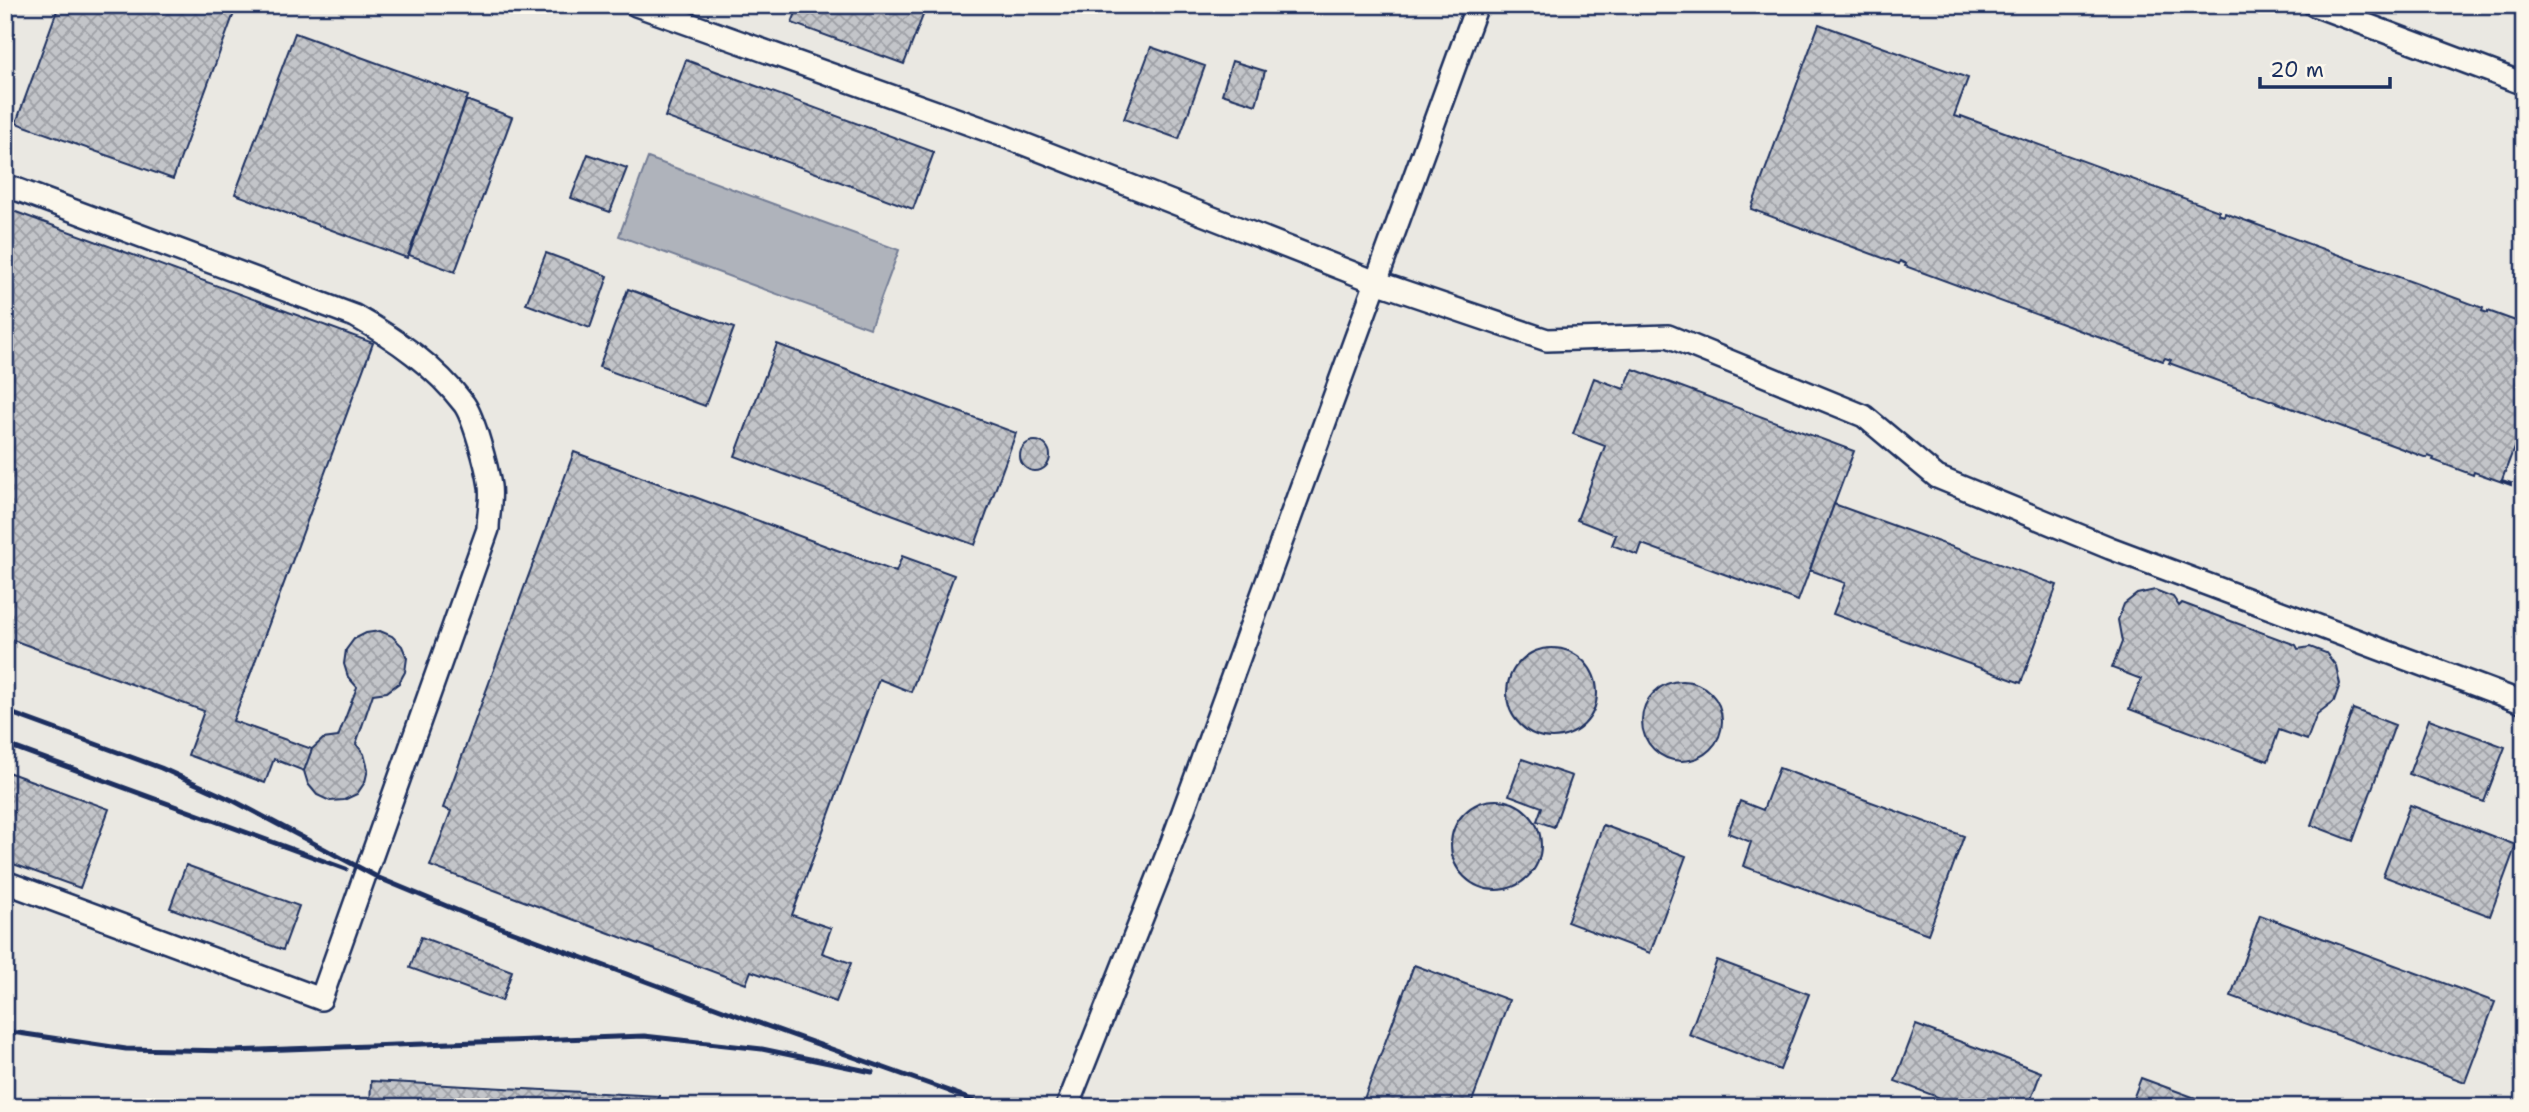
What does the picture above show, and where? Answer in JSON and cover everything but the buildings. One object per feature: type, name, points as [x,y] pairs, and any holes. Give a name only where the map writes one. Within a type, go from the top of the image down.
[{"type":"lane","points":[[636,5],[1006,137],[1376,282],[1547,340],[1668,336],[1864,416],[1937,477],[2110,548],[2524,703]]},
{"type":"lane","points":[[1067,1107],[1172,842],[1477,5]]},
{"type":"lane","points":[[2314,5],[2524,84]]},
{"type":"lane","points":[[5,185],[355,316],[394,338],[426,365],[465,405],[479,443],[490,487],[488,529],[321,999],[5,882]]},
{"type":"shaded area","points":[[5,5],[2524,5],[2524,1107],[5,1107]]},
{"type":"shaded area","points":[[648,158],[899,250],[870,328],[619,236]]},
{"type":"railway","points":[[11,713],[161,768],[234,801],[379,878],[473,917],[960,1095]]},
{"type":"railway","points":[[5,744],[346,869]]},
{"type":"railway","points":[[5,1031],[126,1049],[232,1051],[644,1036],[762,1049],[872,1072]]},
{"type":"railway","points":[[950,1092],[990,1107]]}]
